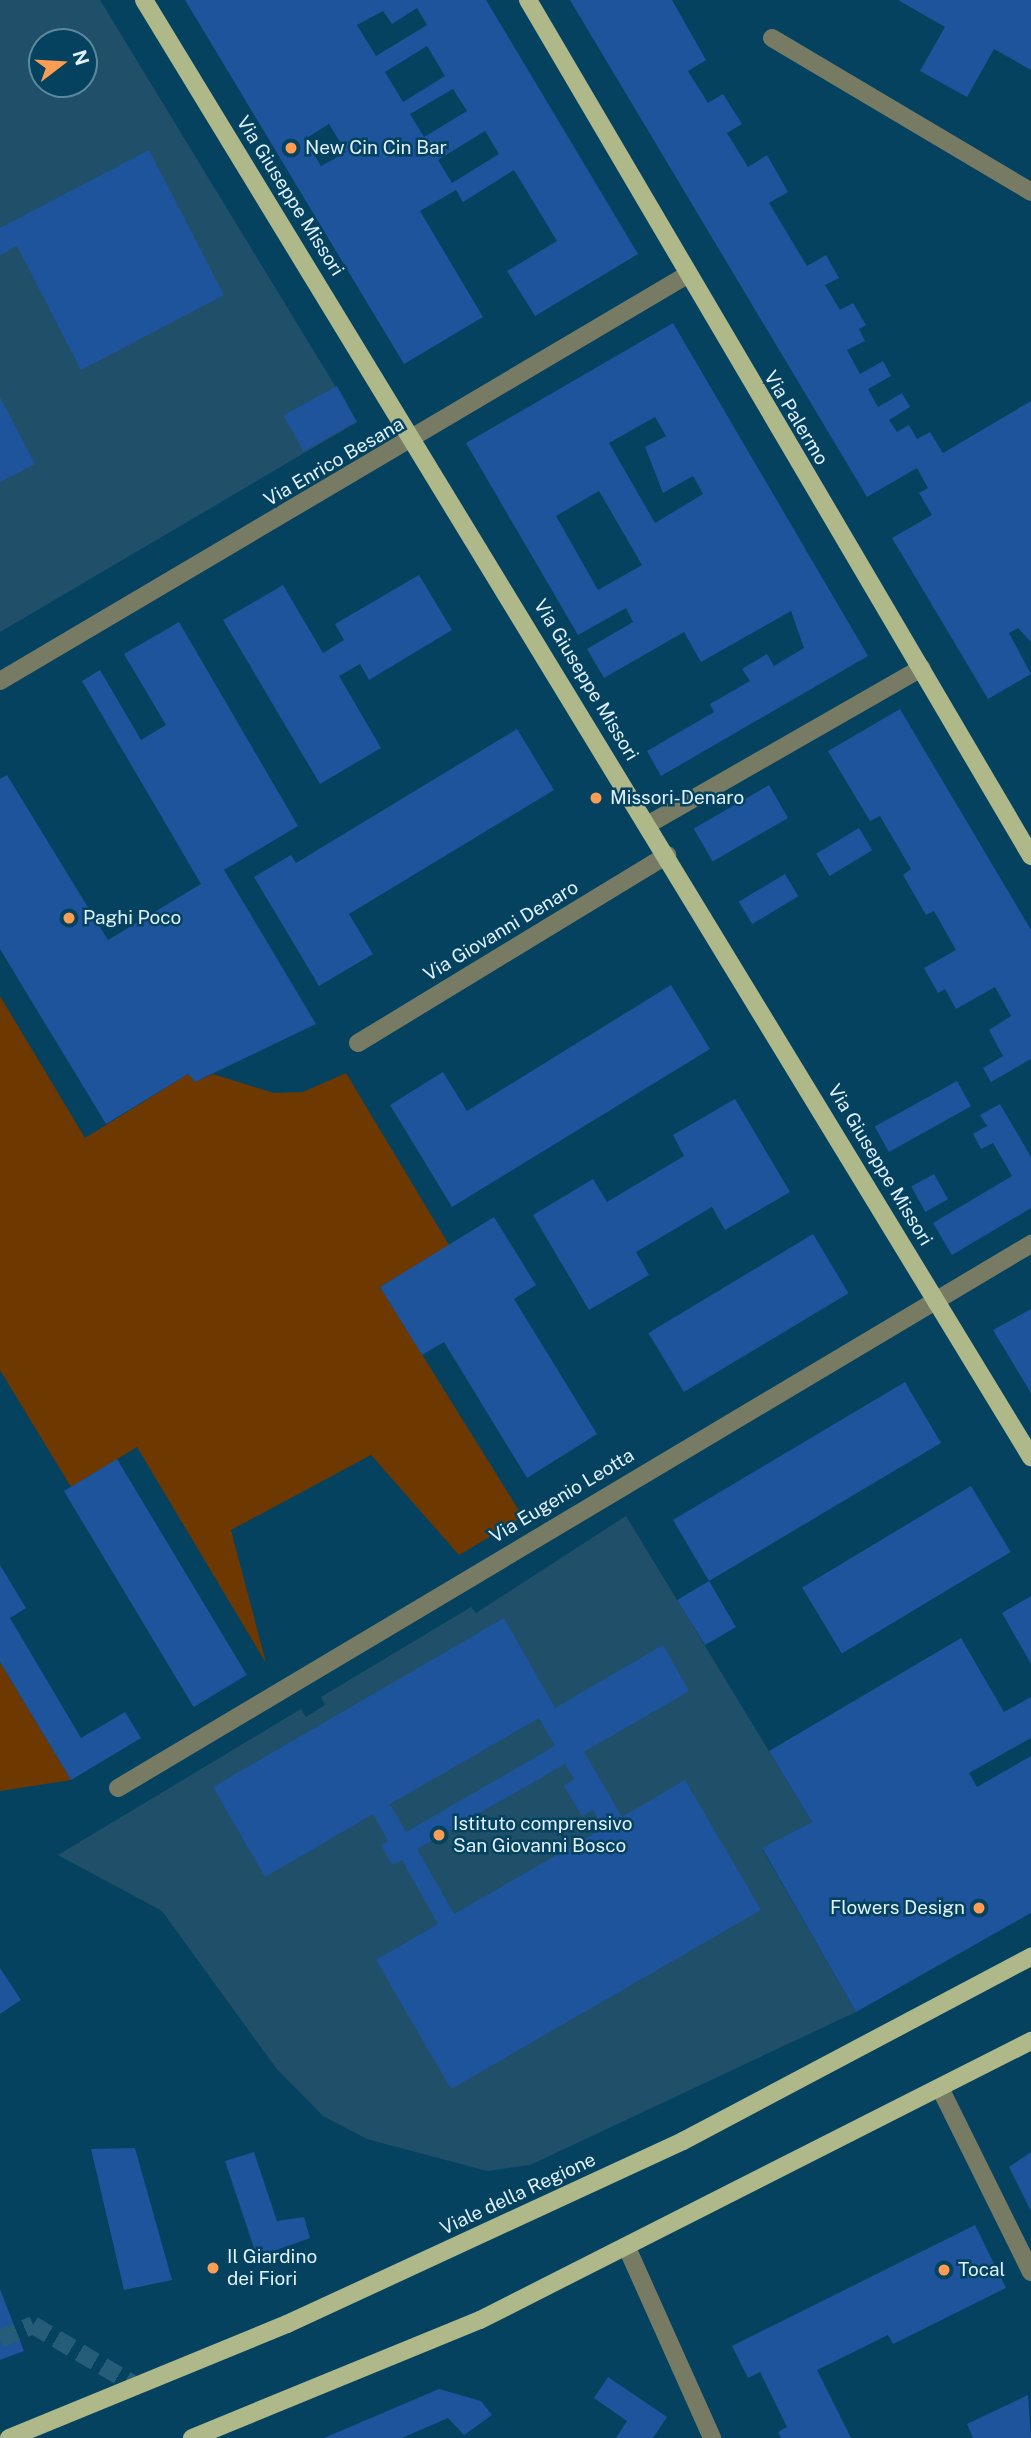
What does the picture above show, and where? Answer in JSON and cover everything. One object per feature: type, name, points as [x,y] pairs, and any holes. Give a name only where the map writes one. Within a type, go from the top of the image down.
[{"type":"main road","name":"Via Giuseppe Missori","points":[[144,0],[649,824],[1031,1457]]},
{"type":"main road","name":"Via Palermo","points":[[528,0],[687,275],[1031,856]]},
{"type":"main road","name":"Viale della Regione","points":[[9,2438],[287,2324],[682,2141],[1031,1957]]},
{"type":"main road","points":[[192,2438],[480,2320],[628,2250],[941,2090],[1031,2040]]},
{"type":"street","points":[[772,38],[1031,192]]},
{"type":"street","name":"Via Enrico Besana","points":[[0,681],[414,439],[687,275]]},
{"type":"street","points":[[649,824],[921,668]]},
{"type":"street","name":"Via Giovanni Denaro","points":[[358,1043],[667,855]]},
{"type":"street","name":"Via Eugenio Leotta","points":[[118,1788],[934,1297],[1031,1244]]},
{"type":"street","points":[[941,2090],[1031,2272]]},
{"type":"street","points":[[628,2250],[712,2438]]},
{"type":"shaded area","points":[[0,0],[100,0],[357,422],[0,632]]},
{"type":"shaded area","points":[[0,996],[85,1138],[188,1074],[195,1082],[213,1074],[274,1093],[303,1092],[346,1073],[449,1245],[380,1287],[523,1517],[459,1555],[371,1455],[231,1530],[266,1663],[137,1447],[71,1487],[0,1370]]},
{"type":"shaded area","name":"Istituto comprensivo San Giovanni Bosco","points":[[626,1516],[812,1822],[762,1849],[856,2012],[530,2165],[487,2171],[367,2139],[323,2116],[276,2068],[162,1911],[58,1855],[301,1709],[306,1717],[325,1705],[321,1697],[471,1607],[476,1613]]},
{"type":"shaded area","points":[[0,1662],[71,1780],[0,1791]]},
{"type":"building","points":[[185,0],[486,0],[638,254],[535,316],[507,271],[557,241],[514,170],[463,202],[456,190],[420,211],[483,317],[404,364]],"holes":[[[417,8],[427,25],[376,56],[357,25],[383,11],[392,24]],[[427,46],[445,76],[403,102],[385,72]],[[453,89],[467,111],[424,137],[410,114]],[[329,124],[346,152],[321,166],[305,139]],[[485,131],[499,154],[452,183],[438,160]]]},
{"type":"building","points":[[570,0],[672,0],[706,60],[688,71],[708,103],[723,94],[742,124],[727,133],[748,167],[767,155],[788,192],[769,203],[807,266],[826,255],[839,278],[825,285],[840,310],[853,303],[866,325],[859,329],[865,341],[847,350],[860,374],[883,361],[891,376],[868,389],[878,407],[902,393],[910,407],[889,420],[897,432],[909,425],[917,439],[930,432],[943,453],[1031,401],[1031,642],[1018,628],[1009,633],[1031,674],[988,699],[892,538],[932,515],[919,493],[928,488],[917,468],[867,497]]},
{"type":"building","points":[[898,0],[1031,0],[1031,70],[994,49],[967,97],[920,71],[945,27]]},
{"type":"building","points":[[149,150],[224,295],[81,370],[17,246],[0,255],[0,228]]},
{"type":"building","points":[[673,323],[868,656],[661,776],[647,751],[714,712],[710,704],[750,681],[742,669],[767,654],[774,666],[804,648],[791,611],[701,662],[684,632],[604,678],[587,649],[633,622],[626,608],[578,635],[466,443]],"holes":[[[655,417],[666,436],[645,447],[663,493],[693,476],[703,494],[655,523],[609,443]],[[599,491],[642,565],[598,590],[556,516]]]},
{"type":"building","points":[[337,386],[357,422],[304,451],[284,416]]},
{"type":"building","points":[[0,397],[35,464],[0,482]]},
{"type":"building","points":[[419,575],[452,630],[369,680],[360,664],[339,676],[381,748],[320,784],[223,620],[283,585],[323,653],[344,640],[335,624]]},
{"type":"building","points":[[179,622],[298,826],[224,870],[316,1024],[195,1082],[188,1074],[106,1124],[0,949],[0,779],[7,775],[108,940],[201,884],[82,681],[100,670],[141,740],[166,725],[124,654]]},
{"type":"building","points":[[900,709],[1031,930],[1031,1059],[991,1082],[983,1068],[1003,1056],[989,1030],[1011,1016],[995,987],[956,1009],[945,989],[938,993],[924,968],[956,950],[934,911],[926,915],[903,875],[911,869],[880,816],[870,821],[828,751]]},
{"type":"building","points":[[517,729],[554,790],[349,914],[373,954],[319,986],[254,877],[291,855],[296,863]]},
{"type":"building","points":[[769,785],[788,818],[713,861],[694,828]]},
{"type":"building","points":[[859,828],[872,850],[830,876],[816,854]]},
{"type":"building","points":[[785,874],[798,896],[752,924],[739,902]]},
{"type":"building","points":[[671,985],[710,1049],[452,1207],[390,1105],[443,1072],[467,1111]]},
{"type":"building","points":[[957,1081],[971,1106],[889,1152],[875,1127]]},
{"type":"building","points":[[735,1099],[790,1192],[725,1230],[712,1207],[636,1252],[649,1275],[589,1310],[533,1215],[593,1179],[607,1202],[684,1156],[673,1135]]},
{"type":"building","points":[[1000,1104],[1031,1157],[1031,1208],[952,1255],[933,1223],[1012,1176],[993,1143],[981,1149],[973,1134],[987,1126],[980,1115]]},
{"type":"building","points":[[934,1174],[948,1199],[925,1212],[911,1187]]},
{"type":"building","points":[[494,1217],[536,1285],[514,1299],[597,1434],[527,1478],[444,1342],[422,1355],[380,1287]]},
{"type":"building","points":[[813,1234],[849,1293],[684,1392],[648,1333]]},
{"type":"building","points":[[1031,1309],[1031,1393],[993,1330]]},
{"type":"building","points":[[905,1382],[941,1443],[709,1581],[673,1520]]},
{"type":"building","points":[[117,1459],[247,1675],[194,1707],[64,1491]]},
{"type":"building","points":[[971,1486],[1011,1552],[842,1653],[802,1587]]},
{"type":"building","points":[[0,1565],[26,1608],[10,1618],[81,1738],[125,1712],[141,1738],[71,1780],[0,1662]]},
{"type":"building","points":[[709,1581],[736,1627],[705,1645],[677,1600]]},
{"type":"building","points":[[1031,1596],[1031,1664],[1002,1613]]},
{"type":"building","points":[[504,1618],[555,1708],[663,1645],[689,1691],[584,1752],[622,1817],[685,1780],[761,1910],[451,2089],[376,1960],[438,1924],[402,1860],[392,1865],[381,1845],[388,1841],[373,1814],[265,1877],[213,1787]],"holes":[[[539,1718],[555,1746],[406,1832],[390,1804]],[[565,1764],[574,1779],[564,1786],[582,1816],[593,1810],[604,1828],[454,1914],[417,1849]]]},
{"type":"building","points":[[961,1638],[1004,1712],[1031,1697],[1031,1738],[969,1773],[977,1787],[1031,1756],[1031,1913],[856,2012],[762,1848],[812,1822],[769,1751]]},
{"type":"building","points":[[0,1968],[21,2000],[0,2014]]},
{"type":"building","points":[[135,2148],[172,2280],[124,2290],[91,2149]]},
{"type":"building","points":[[254,2152],[277,2221],[304,2217],[310,2238],[257,2257],[225,2161]]},
{"type":"building","points":[[1031,2152],[1031,2211],[1009,2167]]},
{"type":"building","points":[[975,2225],[1006,2288],[893,2344],[888,2335],[817,2370],[851,2438],[781,2438],[778,2432],[787,2427],[760,2372],[748,2378],[732,2346]]},
{"type":"building","points":[[0,2289],[24,2351],[0,2360]]},
{"type":"building","points":[[608,2377],[667,2417],[653,2438],[616,2438],[627,2421],[594,2398]]},
{"type":"building","points":[[439,2389],[481,2401],[492,2415],[464,2435],[448,2418],[402,2438],[324,2438]]},
{"type":"building","points":[[1028,2395],[1031,2438],[973,2438],[967,2424]]},
{"type":"tunnel","points":[[0,2339],[33,2325],[136,2386]]},
{"type":"place","name":"New Cin Cin Bar","points":[[291,148]]},
{"type":"place","name":"Missori-Denaro","points":[[596,798]]},
{"type":"place","name":"Paghi Poco","points":[[69,918]]},
{"type":"place","name":"Istituto comprensivo San Giovanni Bosco","points":[[439,1835]]},
{"type":"place","name":"Flowers Design","points":[[979,1908]]},
{"type":"place","name":"Il Giardino dei Fiori","points":[[213,2268]]},
{"type":"place","name":"Tocal","points":[[944,2270]]}]
